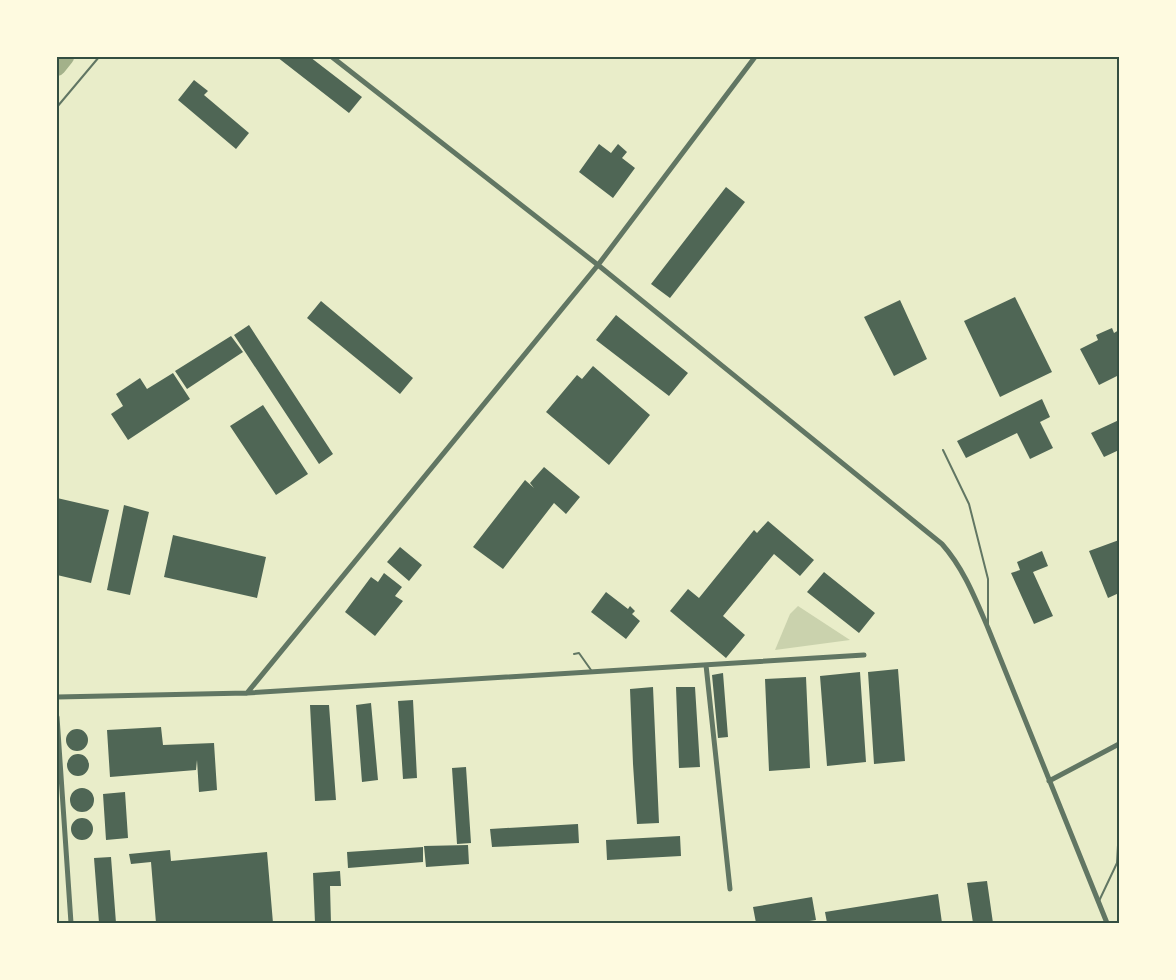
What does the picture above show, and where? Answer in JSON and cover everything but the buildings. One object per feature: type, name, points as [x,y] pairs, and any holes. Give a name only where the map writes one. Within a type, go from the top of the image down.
[{"type":"street","points":[[332,57],[598,266],[942,544],[953,556],[970,586],[988,628],[1106,923]]},
{"type":"street","points":[[247,693],[598,266],[755,57]]},
{"type":"street","points":[[57,697],[247,693],[864,656]]},
{"type":"street","points":[[706,665],[730,889]]},
{"type":"street","points":[[57,717],[71,923]]},
{"type":"street","points":[[1049,781],[1119,744]]},
{"type":"lane","points":[[57,107],[99,57]]},
{"type":"lane","points":[[943,450],[969,504],[988,579],[988,628]]},
{"type":"lane","points":[[574,654],[579,653],[592,672]]},
{"type":"lane","points":[[1098,903],[1118,863],[1119,827]]},
{"type":"green space","points":[[798,606],[850,640],[775,650],[790,614]]},
{"type":"waterway","points":[[57,67],[65,57]]}]
